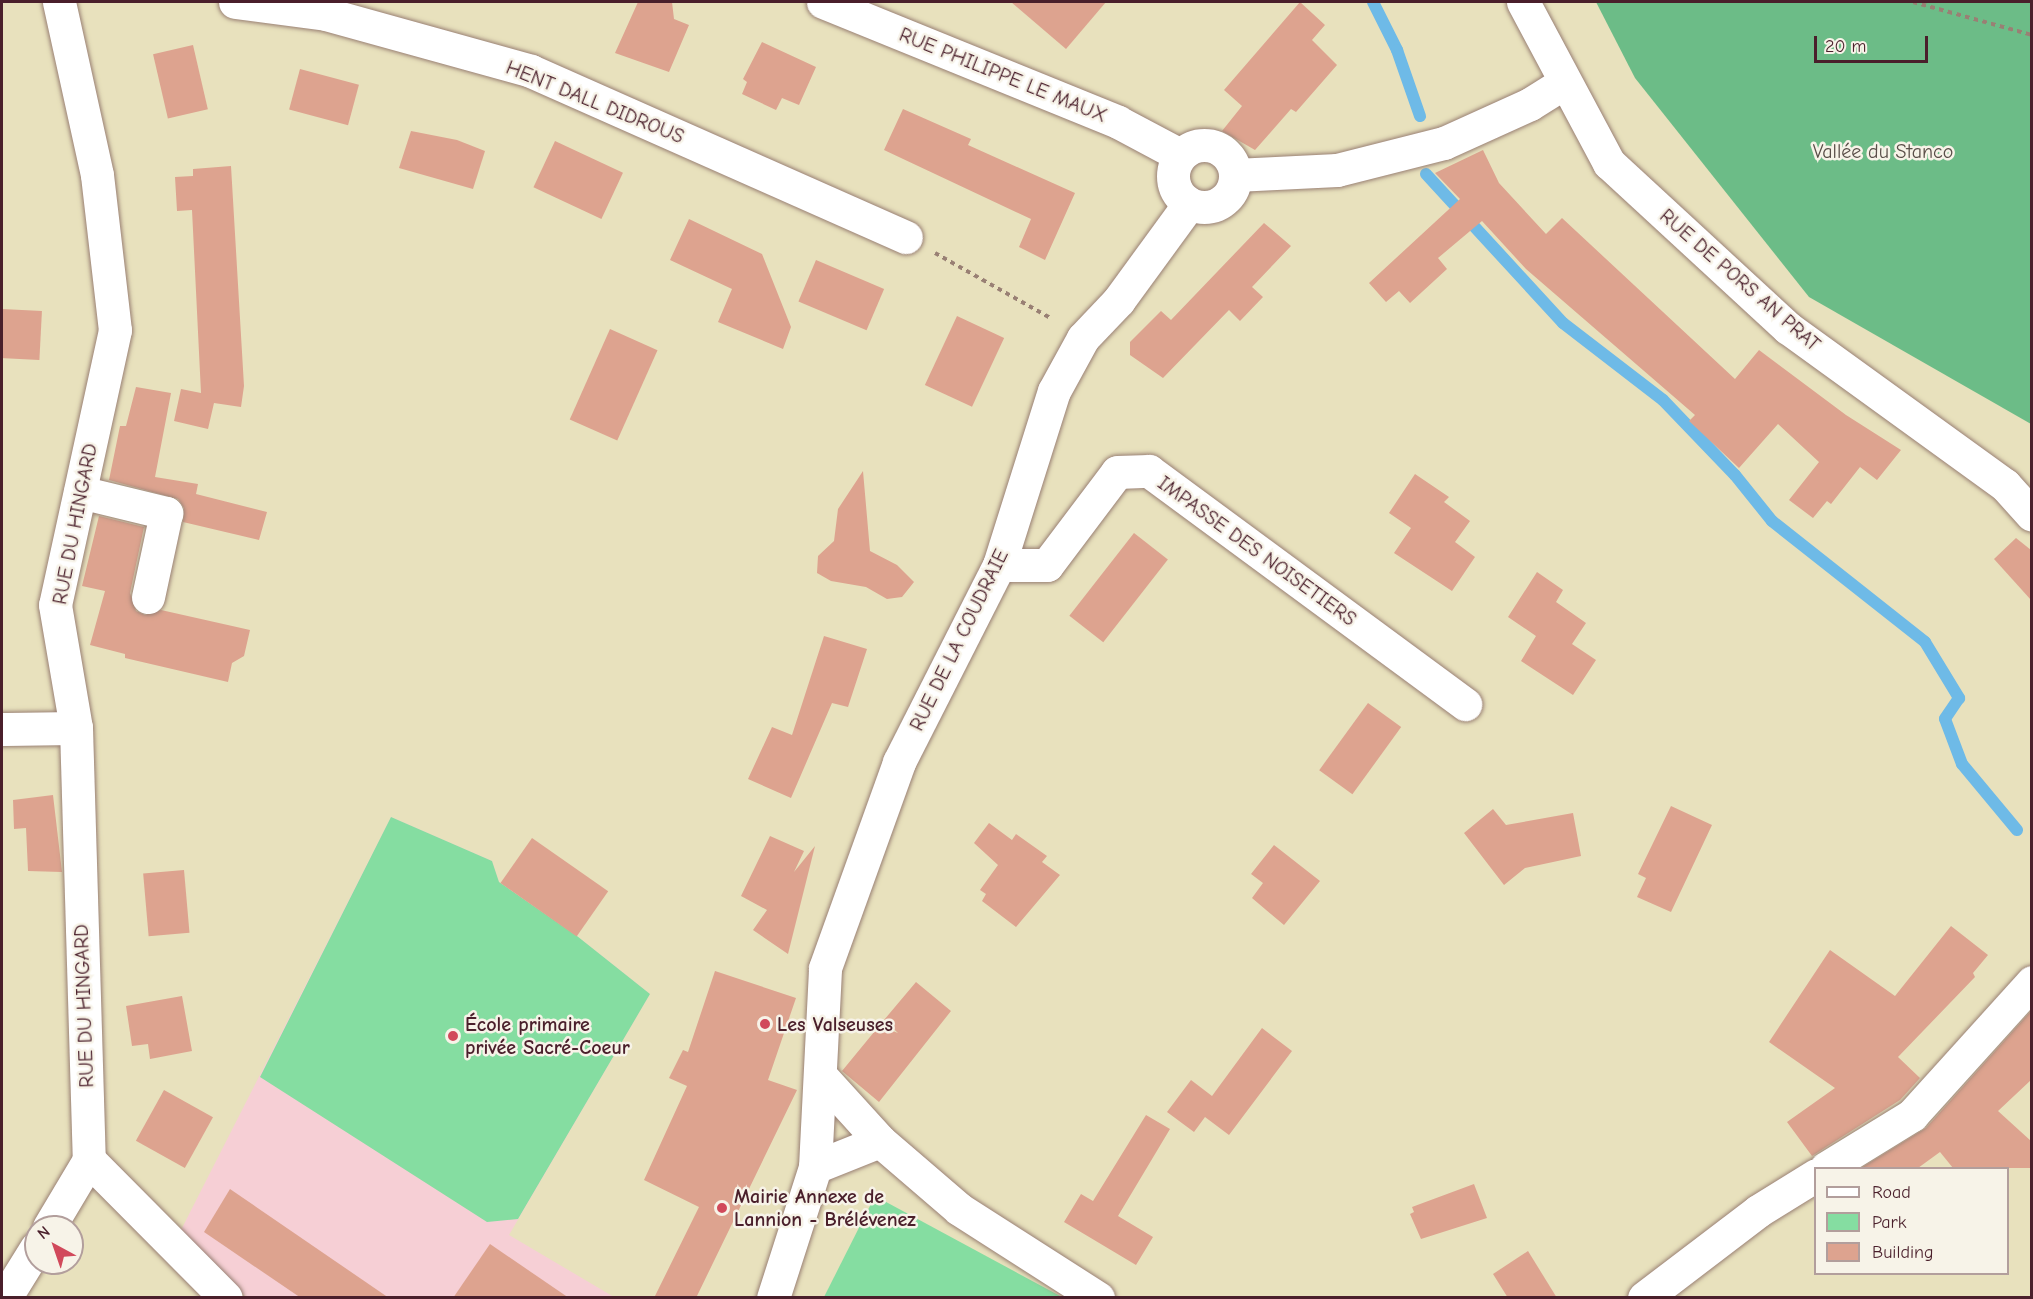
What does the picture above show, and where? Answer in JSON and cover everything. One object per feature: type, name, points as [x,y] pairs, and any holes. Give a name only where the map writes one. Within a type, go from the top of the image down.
[{"type":"street","name":"RUE DU HINGARD","points":[[59,2],[97,175],[115,330],[55,605],[75,728],[88,1160]]},
{"type":"street","name":"HENT DALL DIDROUS","points":[[235,2],[326,14],[531,71],[906,237]]},
{"type":"street","name":"RUE PHILIPPE LE MAUX","points":[[823,2],[1118,122],[1180,155]]},
{"type":"street","name":"RUE DE PORS AN PRAT","points":[[1523,2],[1564,83],[1609,163],[1788,328],[2005,485],[2031,515]]},
{"type":"street","points":[[1235,175],[1337,170],[1444,143],[1530,104],[1564,83]]},
{"type":"street","points":[[1196,146],[1214,146],[1230,157],[1235,175],[1229,196],[1211,207],[1189,204],[1176,192],[1172,173],[1180,155],[1196,146]]},
{"type":"street","name":"RUE DE LA COUDRAIE","points":[[773,1298],[815,1167],[825,968],[899,762],[999,565],[1054,391],[1083,338],[1119,300],[1189,204]]},
{"type":"street","name":"IMPASSE DES NOISETIERS","points":[[999,565],[1047,565],[1118,472],[1149,471],[1465,704]]},
{"type":"street","points":[[80,492],[166,513],[148,597]]},
{"type":"street","points":[[2,729],[75,728]]},
{"type":"street","points":[[1828,1167],[1912,1115],[2031,982]]},
{"type":"street","points":[[821,1076],[880,1141],[959,1209],[1098,1298]]},
{"type":"street","points":[[815,1167],[880,1141]]},
{"type":"street","points":[[56,1215],[88,1160],[226,1298]]},
{"type":"street","points":[[1644,1298],[1758,1211],[1814,1176]]},
{"type":"street","points":[[18,1291],[25,1275]]},
{"type":"path","points":[[1913,2],[2031,35]]},
{"type":"path","points":[[906,237],[1083,338]]},
{"type":"shaded area","name":"École primaire privée Sacré-Coeur","points":[[391,817],[492,861],[499,882],[577,936],[650,994],[509,1235],[614,1297],[246,1297],[180,1232]]},
{"type":"green space","name":"Vallée du Stanco","points":[[1596,2],[2031,2],[2031,424],[1809,297],[1635,78]]},
{"type":"green space","name":"École primaire privée Sacré-Coeur","points":[[391,817],[492,861],[499,882],[577,936],[650,994],[518,1219],[487,1222],[260,1077]]},
{"type":"green space","points":[[875,1196],[1062,1297],[824,1297]]},
{"type":"building","points":[[638,2],[672,2],[674,19],[689,25],[669,72],[615,53]]},
{"type":"building","points":[[1011,2],[1106,2],[1066,49]]},
{"type":"building","points":[[1300,2],[1325,25],[1312,40],[1337,65],[1296,112],[1291,109],[1255,150],[1222,131],[1242,106],[1224,90]]},
{"type":"building","points":[[762,42],[816,67],[799,105],[782,98],[776,110],[742,94],[747,82],[743,79]]},
{"type":"building","points":[[193,45],[208,109],[168,119],[153,54]]},
{"type":"building","points":[[300,69],[359,85],[348,125],[289,110]]},
{"type":"building","points":[[903,109],[971,139],[968,145],[1075,193],[1045,260],[1019,247],[1031,219],[884,150]]},
{"type":"building","points":[[411,131],[457,140],[485,151],[473,189],[399,168]]},
{"type":"building","points":[[555,141],[623,173],[601,219],[533,187]]},
{"type":"building","points":[[1483,150],[1499,183],[1546,234],[1562,218],[1735,379],[1759,350],[1846,415],[1901,450],[1877,480],[1860,467],[1831,504],[1827,501],[1813,518],[1789,500],[1819,462],[1778,424],[1739,468],[1689,421],[1695,415],[1526,269],[1482,221],[1438,258],[1447,269],[1410,303],[1399,291],[1386,302],[1369,283],[1460,199],[1435,173]]},
{"type":"building","points":[[231,166],[244,386],[241,407],[214,403],[208,429],[174,421],[181,389],[201,393],[192,210],[177,211],[175,177],[193,176],[193,169]]},
{"type":"building","points":[[689,219],[762,254],[791,327],[783,349],[718,322],[732,289],[670,260]]},
{"type":"building","points":[[1264,223],[1291,246],[1252,287],[1263,297],[1240,321],[1229,310],[1163,378],[1130,355],[1130,342],[1161,311],[1171,320]]},
{"type":"building","points":[[816,260],[884,289],[867,330],[798,301]]},
{"type":"building","points":[[2,309],[42,311],[39,360],[2,358]]},
{"type":"building","points":[[957,316],[1004,338],[972,407],[925,385]]},
{"type":"building","points":[[610,329],[658,350],[617,441],[570,419]]},
{"type":"building","points":[[136,387],[171,393],[155,477],[198,484],[196,494],[267,512],[259,540],[183,522],[184,508],[178,499],[109,480],[120,426],[126,426]]},
{"type":"building","points":[[863,471],[870,551],[897,565],[914,582],[902,597],[887,599],[866,587],[831,581],[817,573],[818,556],[834,541],[838,509]]},
{"type":"building","points":[[1415,474],[1449,497],[1444,502],[1470,521],[1455,542],[1475,557],[1452,591],[1394,553],[1411,528],[1389,513]]},
{"type":"building","points":[[99,516],[144,527],[130,593],[136,611],[145,615],[161,610],[250,630],[244,656],[232,663],[228,682],[125,658],[125,654],[90,645],[105,591],[82,586]]},
{"type":"building","points":[[1134,533],[1168,559],[1103,642],[1069,616]]},
{"type":"building","points":[[2016,538],[2031,550],[2031,600],[1994,559]]},
{"type":"building","points":[[1537,572],[1563,590],[1556,602],[1586,623],[1572,644],[1596,660],[1573,695],[1521,661],[1536,636],[1508,617]]},
{"type":"building","points":[[824,636],[867,649],[848,707],[832,703],[791,798],[748,779],[772,727],[792,735]]},
{"type":"building","points":[[1368,703],[1401,727],[1352,794],[1319,770]]},
{"type":"building","points":[[53,795],[62,872],[28,871],[26,828],[14,829],[13,800]]},
{"type":"building","points":[[1671,806],[1712,825],[1671,912],[1637,897],[1646,878],[1638,874]]},
{"type":"building","points":[[1493,809],[1506,825],[1573,813],[1581,856],[1525,868],[1504,885],[1464,833]]},
{"type":"building","points":[[989,823],[1012,840],[1016,834],[1047,856],[1042,862],[1060,875],[1016,927],[982,901],[986,894],[980,890],[998,865],[974,843]]},
{"type":"building","points":[[770,836],[804,851],[794,872],[815,846],[788,954],[753,930],[767,910],[741,896]]},
{"type":"building","points":[[532,838],[608,891],[577,936],[500,883]]},
{"type":"building","points":[[1274,845],[1320,881],[1284,925],[1252,898],[1263,883],[1251,874]]},
{"type":"building","points":[[184,870],[189,933],[149,936],[143,874]]},
{"type":"building","points":[[1951,926],[1988,955],[1973,973],[1975,977],[1898,1057],[1920,1078],[1900,1100],[1812,1156],[1787,1122],[1835,1088],[1769,1042],[1830,950],[1895,996]]},
{"type":"building","points":[[715,971],[796,998],[768,1080],[797,1090],[696,1298],[654,1298],[699,1207],[644,1180],[687,1086],[669,1078],[683,1050],[688,1052]]},
{"type":"building","points":[[916,982],[951,1011],[879,1102],[842,1071],[879,1026],[898,1033],[884,1020]]},
{"type":"building","points":[[182,996],[192,1051],[150,1059],[148,1044],[132,1046],[126,1006]]},
{"type":"building","points":[[2031,1011],[2031,1080],[1998,1111],[2031,1141],[2031,1168],[1952,1167],[1940,1152],[1919,1167],[1863,1167],[1926,1128]]},
{"type":"building","points":[[1262,1028],[1292,1051],[1229,1135],[1205,1117],[1194,1132],[1167,1112],[1191,1080],[1212,1096]]},
{"type":"building","points":[[164,1090],[213,1117],[185,1168],[136,1141]]},
{"type":"building","points":[[1146,1115],[1170,1129],[1118,1216],[1153,1237],[1136,1265],[1064,1222],[1081,1194],[1093,1201]]},
{"type":"building","points":[[1474,1184],[1487,1218],[1421,1239],[1410,1214],[1414,1212],[1412,1207]]},
{"type":"building","points":[[230,1189],[389,1298],[301,1298],[204,1232]]},
{"type":"building","points":[[490,1244],[569,1298],[453,1298]]},
{"type":"building","points":[[1528,1251],[1557,1298],[1508,1298],[1493,1274]]},
{"type":"waterway","points":[[1373,2],[1397,50],[1420,116]]},
{"type":"waterway","points":[[1426,174],[1563,323],[1663,400],[1735,475],[1772,521],[1925,642],[1959,698],[1945,719],[1962,764],[2017,830]]},
{"type":"place","name":"Les Valseuses","points":[[765,1024]]},
{"type":"place","name":"École primaire privée Sacré-Coeur","points":[[453,1036]]},
{"type":"place","name":"Mairie Annexe de Lannion - Brélévenez","points":[[722,1208]]}]
